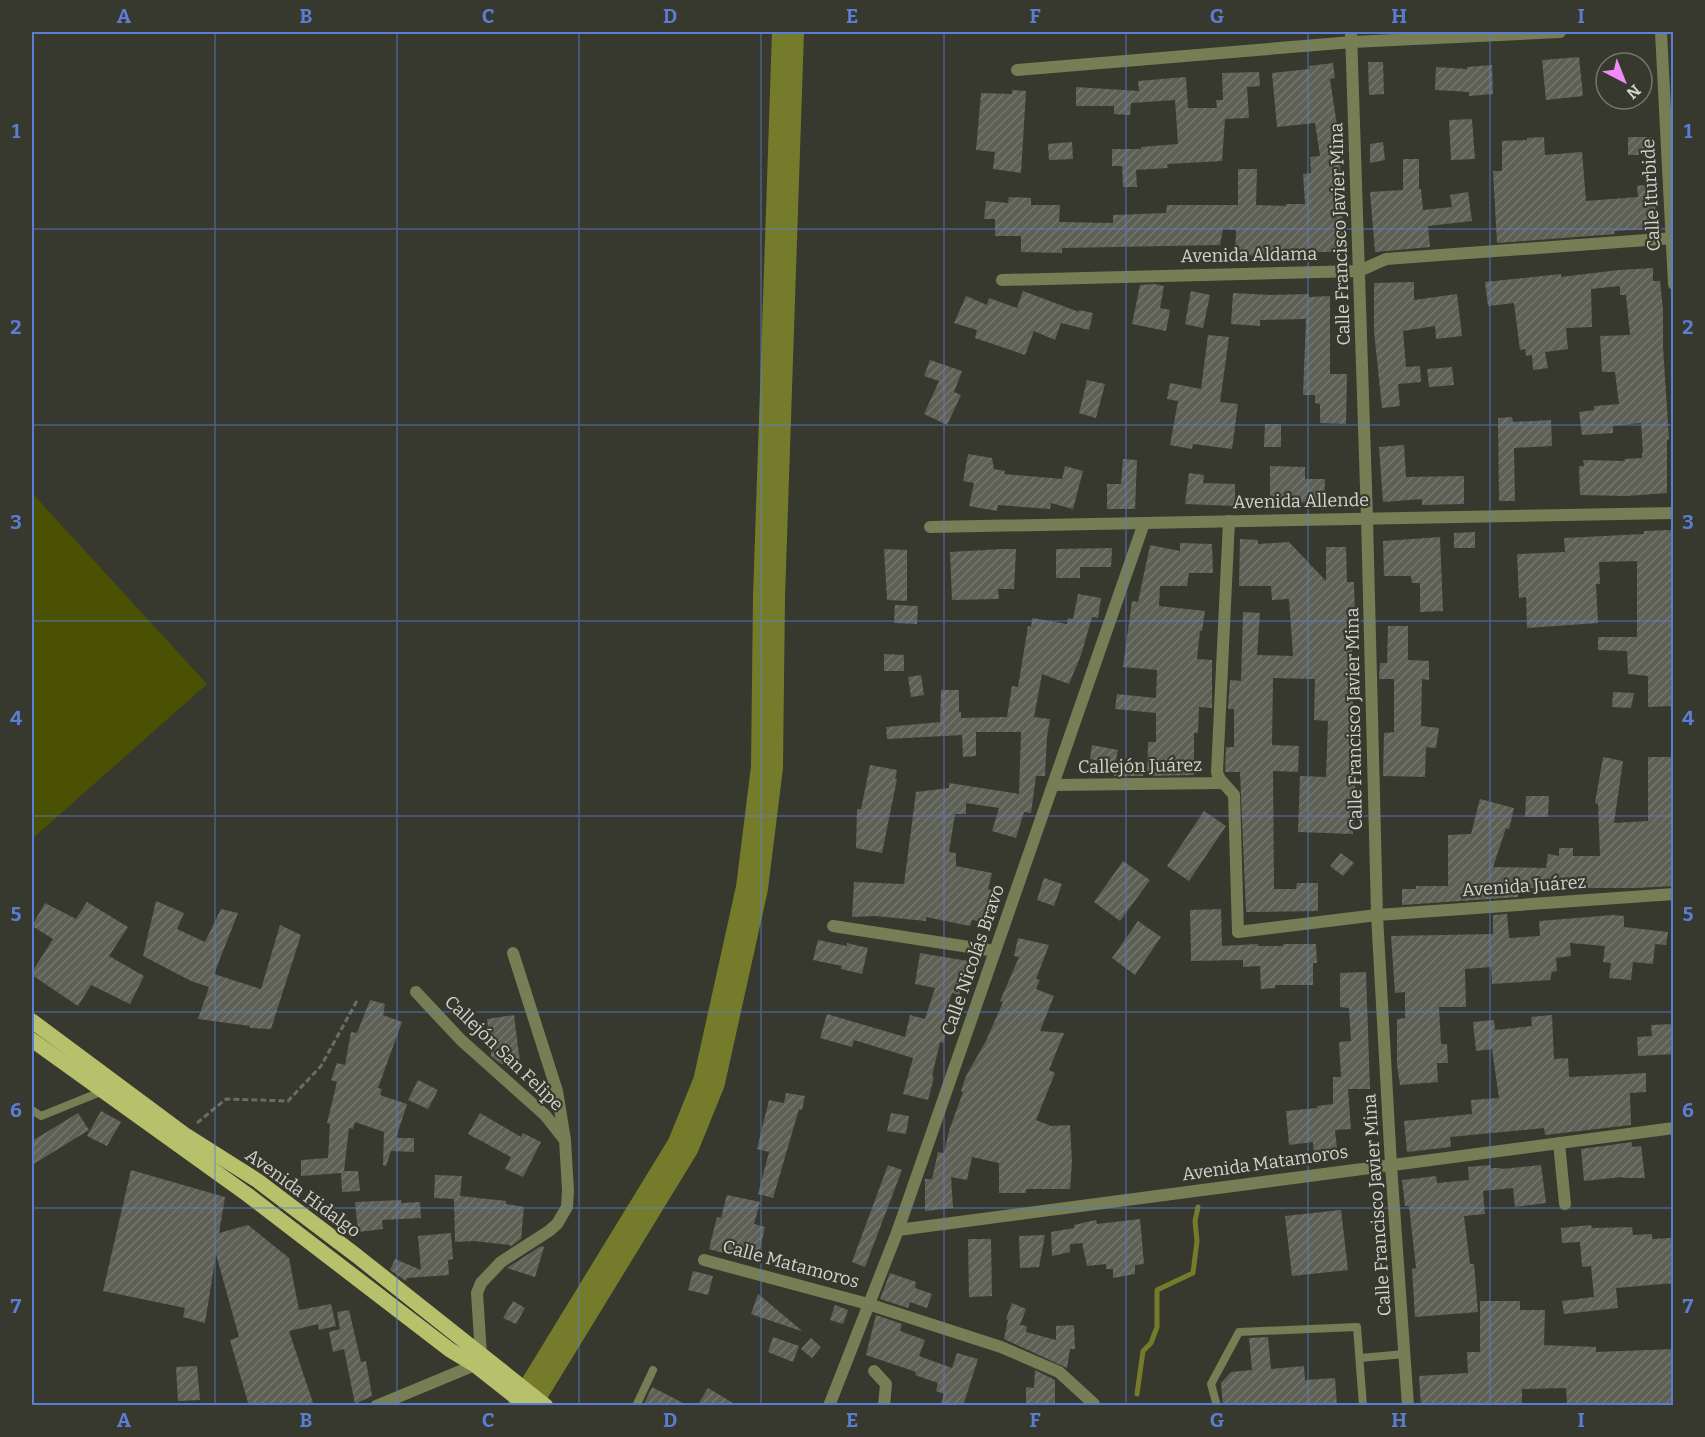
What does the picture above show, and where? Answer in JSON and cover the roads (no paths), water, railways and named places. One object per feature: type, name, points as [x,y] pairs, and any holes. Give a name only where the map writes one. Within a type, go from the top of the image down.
[{"type":"main road","name":"Avenida Hidalgo","points":[[33,1025],[106,1086],[450,1350],[478,1360]]},
{"type":"main road","name":"Avenida Hidalgo","points":[[32,1040],[184,1134],[285,1202],[357,1256],[497,1376],[527,1406]]},
{"type":"main road","name":"Avenida Hidalgo","points":[[497,1376],[546,1406]]},
{"type":"street","points":[[1017,70],[1351,37],[1560,32]]},
{"type":"street","name":"Calle Iturbide","points":[[1661,32],[1674,284]]},
{"type":"street","name":"Calle Francisco Javier Mina","points":[[1351,37],[1377,915],[1408,1406]]},
{"type":"street","name":"Avenida Aldama","points":[[1002,280],[1359,271],[1386,259],[1672,238]]},
{"type":"street","name":"Avenida Allende","points":[[930,526],[1674,513]]},
{"type":"street","points":[[1223,783],[1217,772],[1229,521]]},
{"type":"street","name":"Calle Nicolás Bravo","points":[[829,1406],[898,1230],[1144,523]]},
{"type":"street","name":"Callejón Juárez","points":[[1053,785],[1223,783],[1234,795],[1238,932],[1377,915]]},
{"type":"street","name":"Avenida Juárez","points":[[1377,915],[1674,894]]},
{"type":"street","points":[[833,926],[995,951]]},
{"type":"street","points":[[376,1406],[478,1360],[477,1293],[481,1283],[501,1262],[557,1224],[567,1207],[565,1140],[557,1091],[513,952]]},
{"type":"street","name":"Callejón San Felipe","points":[[416,992],[461,1040],[545,1115],[565,1140]]},
{"type":"street","name":"Avenida Matamoros","points":[[898,1230],[1674,1128]]},
{"type":"street","points":[[1559,1143],[1565,1204]]},
{"type":"street","name":"Calle Matamoros","points":[[704,1260],[868,1304],[1001,1347],[1059,1372],[1094,1404]]},
{"type":"street","points":[[874,1371],[886,1384],[885,1406]]},
{"type":"lane","points":[[32,1110],[41,1116],[106,1086]]},
{"type":"lane","points":[[1217,1406],[1211,1384],[1239,1332],[1358,1327],[1363,1406]]},
{"type":"lane","points":[[1360,1358],[1405,1354]]},
{"type":"lane","points":[[636,1406],[653,1370]]},
{"type":"waterway","points":[[524,1406],[683,1146],[709,1082],[752,888],[767,767],[769,597],[788,32]]},
{"type":"waterway","points":[[1137,1394],[1143,1351],[1151,1343],[1157,1327],[1157,1290],[1193,1273],[1197,1241],[1195,1221],[1198,1207]]}]
